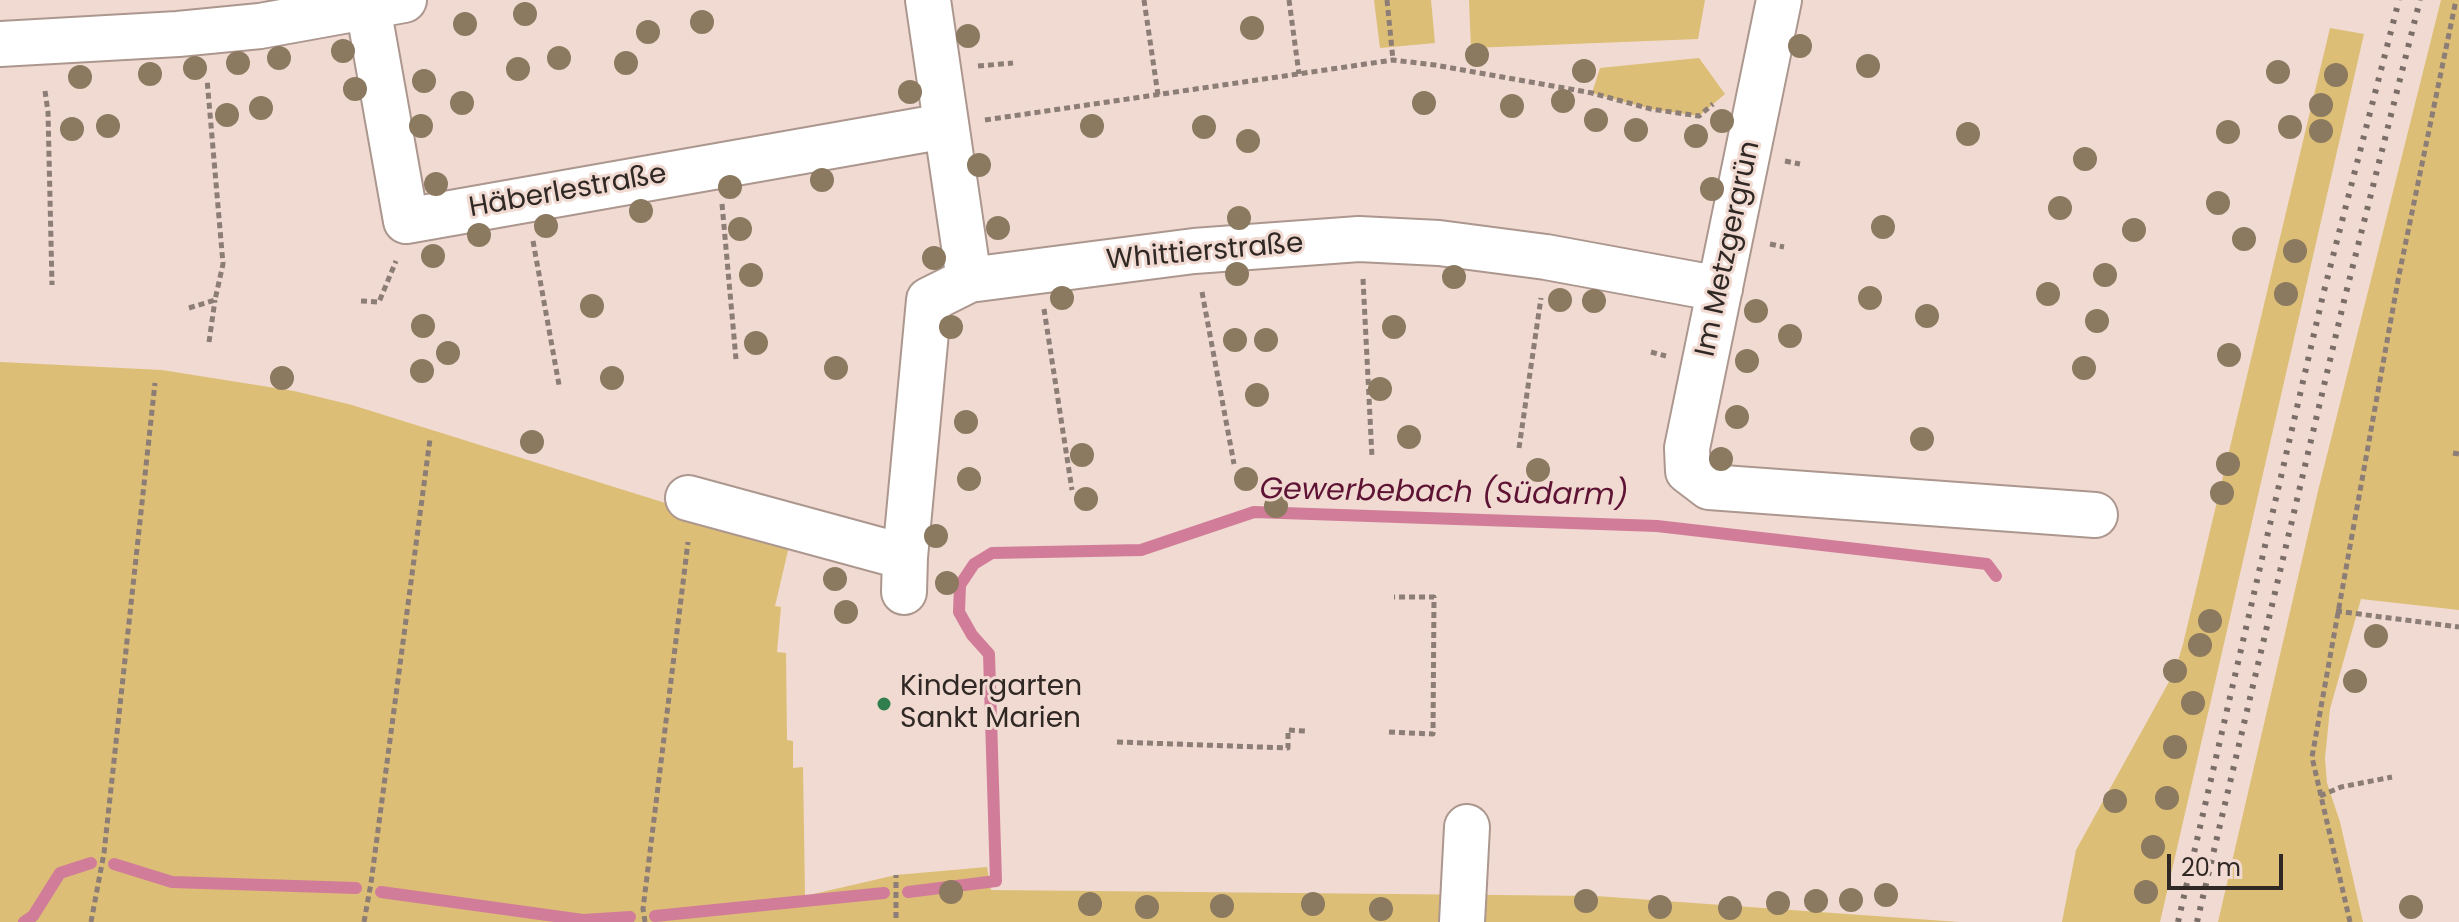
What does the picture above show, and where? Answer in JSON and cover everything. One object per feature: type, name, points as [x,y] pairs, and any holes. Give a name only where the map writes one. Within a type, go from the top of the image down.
[{"type":"street","points":[[928,0],[969,280]]},
{"type":"street","name":"Im Metzgergrün","points":[[1779,0],[1687,448],[1688,471],[1709,487],[2095,515]]},
{"type":"street","points":[[0,44],[260,26],[386,4],[406,221]]},
{"type":"street","name":"Häberlestraße","points":[[406,221],[945,126]]},
{"type":"street","name":"Whittierstraße","points":[[688,516],[905,575],[929,300],[969,280],[1194,251],[1359,239],[1439,243],[1546,257],[1720,289]]},
{"type":"street","points":[[1462,922],[1467,827]]},
{"type":"path","points":[[1144,0],[1158,95]]},
{"type":"path","points":[[1289,0],[1299,74]]},
{"type":"path","points":[[1387,0],[1393,60]]},
{"type":"path","points":[[2350,922],[2312,757],[2399,275],[2457,3]]},
{"type":"path","points":[[945,126],[1393,60],[1592,93],[1651,109],[1699,116],[1725,94],[1762,88]]},
{"type":"path","points":[[207,79],[223,264],[209,342]]},
{"type":"path","points":[[45,91],[52,285]]},
{"type":"path","points":[[717,164],[736,359]]},
{"type":"path","points":[[526,199],[559,385]]},
{"type":"path","points":[[361,301],[379,302],[402,247],[406,221]]},
{"type":"path","points":[[1359,239],[1372,457]]},
{"type":"path","points":[[1194,251],[1234,464]]},
{"type":"path","points":[[1519,448],[1546,257]]},
{"type":"path","points":[[1038,270],[1072,490]]},
{"type":"path","points":[[189,308],[215,300]]},
{"type":"path","points":[[91,922],[104,853],[155,383]]},
{"type":"path","points":[[364,922],[374,867],[430,439]]},
{"type":"path","points":[[645,922],[643,909],[688,516]]},
{"type":"path","points":[[1389,732],[1433,734],[1434,597],[1394,597]]},
{"type":"path","points":[[2336,611],[2459,627]]},
{"type":"path","points":[[1117,742],[1288,748],[1288,730],[1305,731]]},
{"type":"path","points":[[2320,796],[2341,787],[2392,777]]},
{"type":"path","points":[[896,875],[896,918]]},
{"type":"shaded area","points":[[1374,0],[1431,0],[1435,43],[1380,48]]},
{"type":"shaded area","points":[[1469,0],[1705,0],[1698,39],[1471,48]]},
{"type":"shaded area","points":[[2441,0],[2459,0],[2459,610],[2361,599],[2330,709],[2325,758],[2327,783],[2340,822],[2363,922],[2218,922],[2318,491]]},
{"type":"shaded area","points":[[2330,28],[2364,34],[2160,922],[2062,922],[2076,850],[2175,671]]},
{"type":"shaded area","points":[[1699,58],[1725,94],[1699,116],[1651,109],[1592,93],[1600,68]]},
{"type":"shaded area","points":[[0,362],[162,370],[294,391],[352,405],[790,542],[775,606],[781,607],[777,652],[786,653],[787,740],[793,741],[793,768],[803,767],[805,896],[896,875],[987,867],[991,890],[1596,896],[1959,922],[0,922]]},
{"type":"waterway","name":"Gewerbebach (Südarm)","points":[[908,892],[996,881],[989,654],[972,635],[959,612],[960,585],[974,564],[992,553],[1141,550],[1254,512],[1657,526],[1987,564],[1996,576]]},
{"type":"waterway","name":"Gewerbebach (Südarm)","points":[[24,922],[33,916],[60,873],[91,863]]},
{"type":"waterway","name":"Gewerbebach (Südarm)","points":[[114,864],[172,882],[356,888]]},
{"type":"waterway","name":"Gewerbebach (Südarm)","points":[[381,892],[583,920],[630,917]]},
{"type":"waterway","name":"Gewerbebach (Südarm)","points":[[655,916],[884,893]]},
{"type":"railway","points":[[2178,922],[2323,295],[2399,0]]},
{"type":"railway","points":[[2197,922],[2344,301],[2420,0]]},
{"type":"place","name":"Kindergarten Sankt Marien","points":[[884,704]]}]
